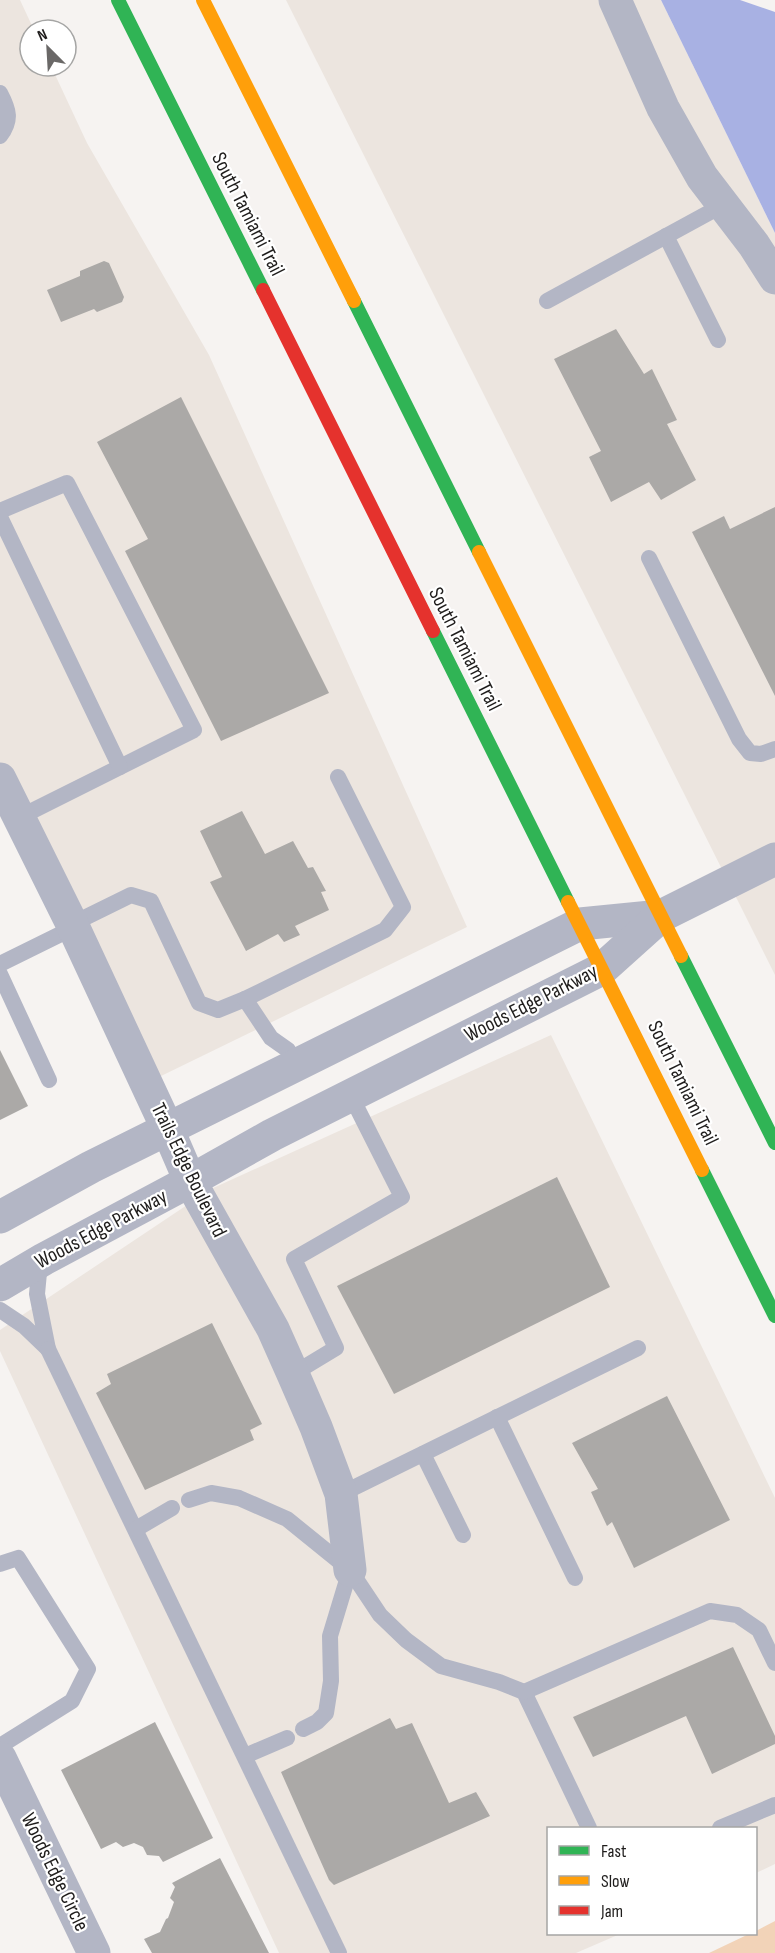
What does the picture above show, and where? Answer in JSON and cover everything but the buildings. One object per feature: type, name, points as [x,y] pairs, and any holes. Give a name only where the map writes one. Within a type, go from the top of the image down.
[{"type":"main road","name":"South Tamiami Trail","points":[[118,0],[775,1316]]},
{"type":"main road","points":[[191,0],[223,40]]},
{"type":"main road","points":[[203,0],[775,1143]]},
{"type":"street","points":[[615,0],[663,108],[702,177],[754,245],[775,278]]},
{"type":"street","name":"Trails Edge Boulevard","points":[[0,779],[72,926],[190,1181],[273,1329],[293,1374],[316,1427],[340,1494],[350,1570]]},
{"type":"street","points":[[0,1217],[91,1167],[580,924],[661,916],[775,859]]},
{"type":"street","name":"Woods Edge Parkway","points":[[0,1285],[350,1094],[602,969],[661,916]]},
{"type":"street","name":"Woods Edge Circle","points":[[0,1758],[94,1953]]},
{"type":"lane","points":[[0,93],[8,114],[7,126],[0,136]]},
{"type":"lane","points":[[547,301],[723,205]]},
{"type":"lane","points":[[666,236],[718,340]]},
{"type":"lane","points":[[0,511],[67,483],[194,730],[18,818]]},
{"type":"lane","points":[[0,517],[120,767]]},
{"type":"lane","points":[[649,558],[739,739],[750,753],[761,754],[775,749]]},
{"type":"lane","points":[[0,964],[131,895],[151,901],[199,1003],[218,1010],[385,930],[403,907],[338,777]]},
{"type":"lane","points":[[0,974],[49,1080]]},
{"type":"lane","points":[[245,999],[271,1038],[288,1050],[297,1065]]},
{"type":"lane","points":[[293,1374],[336,1348],[294,1259],[402,1197],[350,1094]]},
{"type":"lane","points":[[40,1262],[37,1294],[48,1349],[339,1953]]},
{"type":"lane","points":[[0,1310],[24,1326],[48,1349]]},
{"type":"lane","points":[[340,1494],[638,1348]]},
{"type":"lane","points":[[496,1417],[575,1578]]},
{"type":"lane","points":[[423,1454],[463,1535]]},
{"type":"lane","points":[[189,1500],[211,1493],[239,1498],[287,1519],[350,1570],[380,1616],[406,1640],[441,1666],[500,1682],[524,1692],[589,1827]]},
{"type":"lane","points":[[136,1529],[172,1508]]},
{"type":"lane","points":[[0,1564],[18,1558],[88,1670],[72,1701],[0,1746]]},
{"type":"lane","points":[[303,1729],[317,1722],[326,1713],[331,1681],[330,1636],[350,1570]]},
{"type":"lane","points":[[524,1692],[710,1611],[737,1615],[759,1630],[775,1663]]},
{"type":"lane","points":[[245,1756],[287,1738]]},
{"type":"lane","points":[[722,1827],[775,1805]]},
{"type":"shaded area","points":[[0,0],[20,0],[28,18],[18,18],[18,78],[57,78],[87,143],[209,355],[467,927],[159,1077],[0,782]]},
{"type":"shaded area","points":[[286,0],[661,0],[775,233],[775,975]]},
{"type":"shaded area","points":[[551,1035],[775,1498],[775,1864],[757,1873],[757,1827],[547,1827],[547,1935],[618,1935],[576,1953],[279,1953],[0,1351],[0,1330],[211,1189]]},
{"type":"shaded area","points":[[775,1921],[775,1953],[709,1953],[747,1935],[757,1935],[757,1930]]},
{"type":"water","points":[[661,0],[740,0],[775,12],[775,233]]},
{"type":"traffic: fast","points":[[118,0],[263,290]]},
{"type":"traffic: fast","points":[[354,301],[479,552]]},
{"type":"traffic: fast","points":[[433,631],[568,902]]},
{"type":"traffic: fast","points":[[681,956],[775,1143]]},
{"type":"traffic: fast","points":[[702,1170],[775,1316]]},
{"type":"traffic: slow","points":[[203,0],[354,301]]},
{"type":"traffic: slow","points":[[479,552],[681,956]]},
{"type":"traffic: slow","points":[[568,902],[702,1170]]},
{"type":"traffic: jam","points":[[263,290],[433,631]]}]
